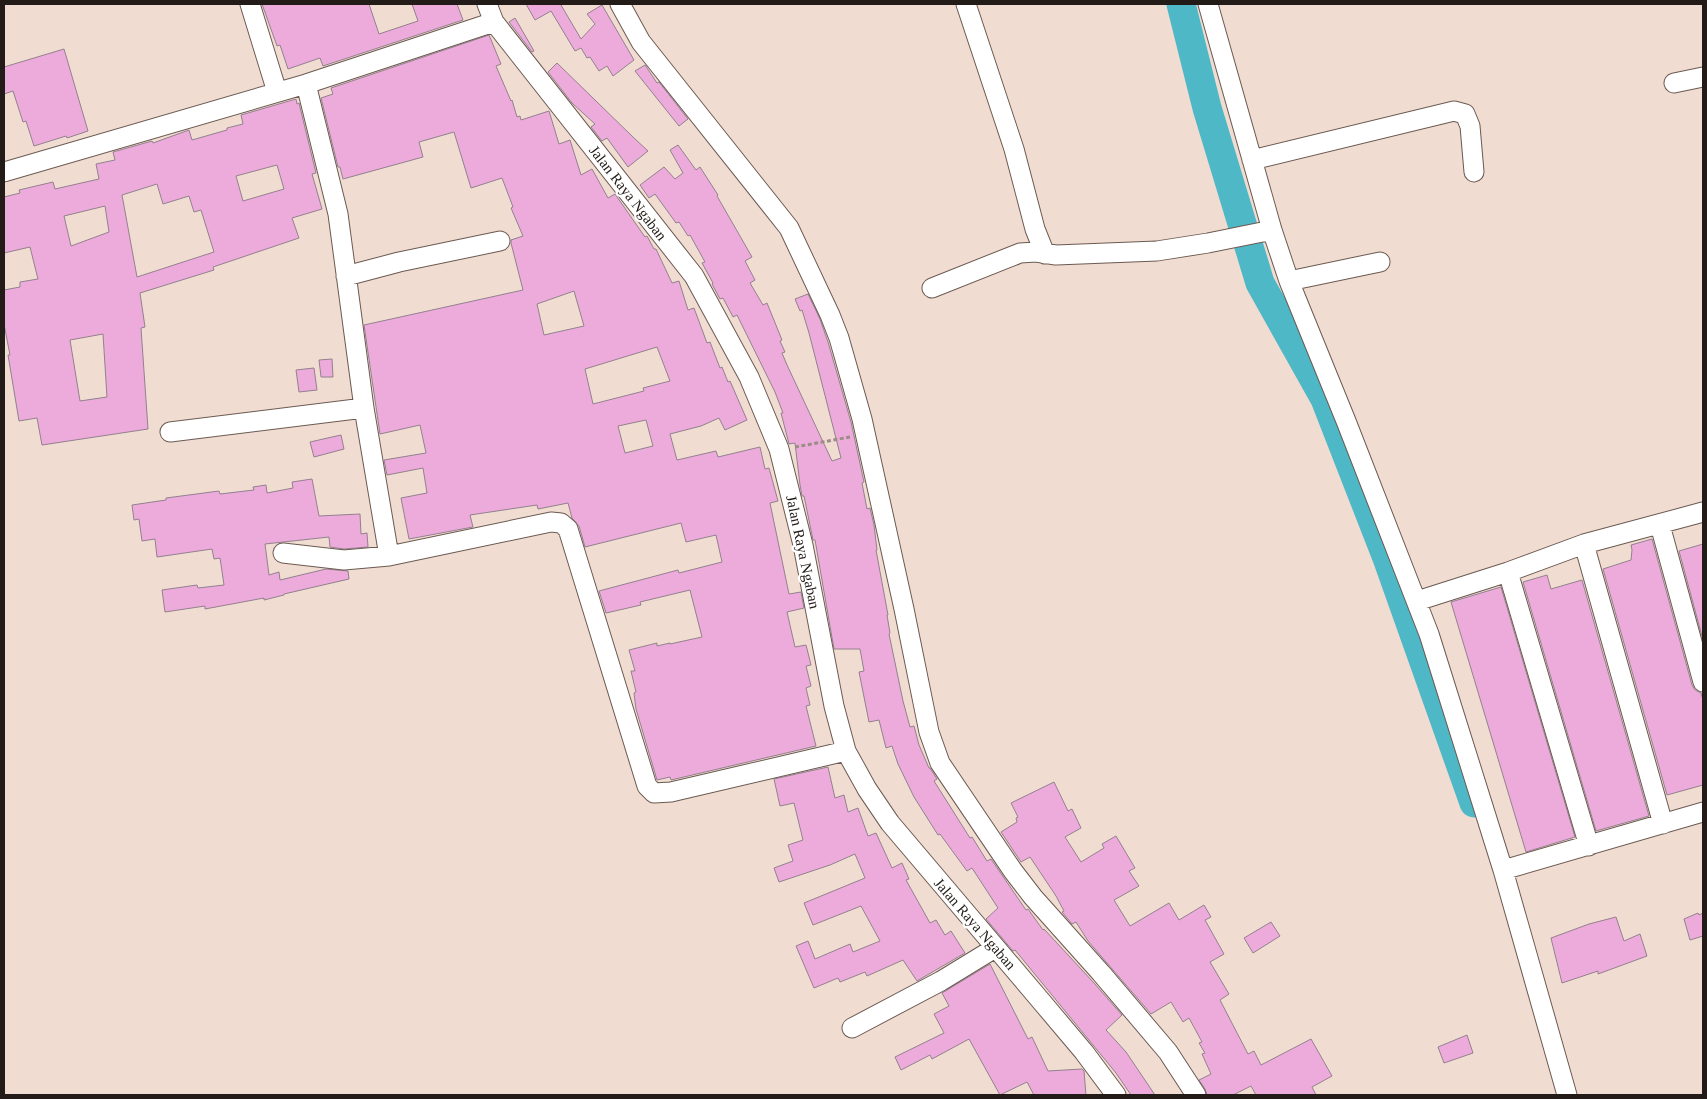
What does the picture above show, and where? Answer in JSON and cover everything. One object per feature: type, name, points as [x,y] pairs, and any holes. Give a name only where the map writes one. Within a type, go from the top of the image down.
[{"type":"street","points":[[250,4],[277,92]]},
{"type":"street","name":"Jalan Raya Ngaban","points":[[487,4],[494,22],[694,276],[749,377],[779,449],[792,498],[803,544],[834,706],[846,751],[867,789],[890,823],[1084,1052],[1116,1095]]},
{"type":"street","points":[[620,4],[641,42],[789,228],[830,315],[839,338],[862,418],[929,732],[940,763],[1013,871],[1033,897],[1168,1052],[1196,1095]]},
{"type":"street","points":[[966,4],[1014,149],[1035,229],[1045,254]]},
{"type":"street","points":[[1208,4],[1272,230],[1289,281],[1429,634],[1504,870],[1567,1095]]},
{"type":"street","points":[[4,170],[306,84],[494,22]]},
{"type":"street","points":[[1674,83],[1703,77]]},
{"type":"street","points":[[306,84],[338,214],[364,408],[389,556]]},
{"type":"street","points":[[1252,160],[1454,111],[1465,114],[1470,126],[1474,172]]},
{"type":"street","points":[[932,288],[1020,253],[1028,252],[1056,256],[1157,251],[1272,230]]},
{"type":"street","points":[[346,276],[399,262],[500,241]]},
{"type":"street","points":[[1289,281],[1380,262]]},
{"type":"street","points":[[170,432],[364,408]]},
{"type":"street","points":[[1416,601],[1508,572],[1584,544],[1703,512]]},
{"type":"street","points":[[283,553],[344,560],[389,556],[551,522],[560,523],[568,529],[647,786],[654,793],[671,792],[846,751]]},
{"type":"street","points":[[1660,525],[1703,682]]},
{"type":"street","points":[[1584,544],[1663,824]]},
{"type":"street","points":[[1508,572],[1589,846]]},
{"type":"street","points":[[1504,870],[1703,812]]},
{"type":"street","points":[[852,1028],[940,981],[995,948]]},
{"type":"path","points":[[803,445],[848,437]]},
{"type":"building","points":[[262,4],[369,4],[379,34],[418,21],[412,4],[457,4],[463,20],[323,66],[320,58],[288,69],[280,45],[277,46]]},
{"type":"building","points":[[526,4],[563,4],[561,5],[581,39],[595,24],[587,14],[602,5],[634,60],[613,76],[607,66],[599,71],[590,57],[587,58],[581,48],[575,51],[551,11],[535,20]]},
{"type":"building","points":[[515,18],[534,51],[532,52],[509,22]]},
{"type":"building","points":[[489,35],[501,64],[496,66],[512,100],[517,117],[520,116],[521,120],[549,111],[559,144],[570,140],[581,175],[592,169],[608,198],[615,194],[645,237],[647,236],[654,249],[656,249],[672,283],[679,281],[688,310],[694,308],[707,343],[710,342],[720,368],[722,367],[728,382],[730,381],[747,420],[725,430],[719,418],[701,426],[670,434],[677,460],[716,451],[718,457],[760,447],[765,469],[769,468],[778,501],[770,503],[789,594],[801,592],[804,608],[787,612],[795,647],[806,645],[811,665],[806,666],[811,686],[806,688],[810,705],[806,706],[816,746],[671,780],[670,777],[657,780],[636,709],[634,693],[636,692],[631,671],[635,671],[629,650],[657,643],[657,646],[702,637],[690,590],[640,602],[641,605],[606,613],[599,591],[678,570],[679,573],[722,562],[716,535],[686,542],[681,523],[585,547],[579,526],[572,518],[568,503],[538,509],[537,505],[470,515],[473,527],[409,539],[401,498],[427,493],[423,468],[387,475],[384,460],[426,453],[420,425],[380,434],[364,325],[523,290],[511,240],[523,236],[511,208],[513,207],[502,178],[471,188],[454,132],[419,142],[423,157],[343,179],[340,167],[338,167],[321,98],[333,94],[331,88]],"holes":[[[574,291],[584,326],[544,335],[537,304]],[[657,347],[670,381],[643,388],[644,391],[593,404],[585,369]],[[646,420],[653,446],[625,453],[618,426]]]},
{"type":"building","points":[[64,49],[88,131],[34,146],[26,121],[23,122],[13,91],[4,94],[4,67]]},
{"type":"building","points":[[557,63],[648,151],[628,167],[607,138],[602,141],[591,127],[595,124],[572,103],[548,72]]},
{"type":"building","points":[[645,65],[657,83],[659,82],[688,119],[679,126],[635,71]]},
{"type":"building","points":[[296,99],[297,104],[299,103],[316,173],[312,174],[322,209],[292,218],[299,238],[213,267],[214,270],[140,293],[145,327],[141,328],[148,429],[42,445],[37,418],[19,421],[4,324],[4,290],[20,287],[20,282],[38,279],[30,247],[4,253],[4,197],[20,193],[19,190],[53,182],[55,189],[99,179],[96,164],[115,160],[113,152],[152,141],[153,143],[189,130],[192,140],[227,130],[227,128],[243,124],[241,115]],"holes":[[[277,165],[284,189],[243,201],[236,176]],[[157,184],[163,204],[189,196],[194,212],[201,210],[214,252],[137,277],[122,195]],[[105,206],[109,232],[71,246],[64,216]],[[103,334],[107,397],[80,401],[70,340]]]},
{"type":"building","points":[[678,145],[696,170],[700,167],[718,195],[752,257],[745,261],[755,280],[750,283],[763,305],[767,303],[782,340],[780,341],[785,352],[782,353],[832,461],[841,458],[809,333],[802,310],[800,311],[795,299],[808,294],[820,319],[851,422],[864,482],[862,483],[867,509],[870,508],[874,525],[876,550],[888,615],[889,634],[903,701],[910,727],[914,726],[919,745],[929,768],[937,779],[934,781],[970,838],[972,837],[987,861],[991,859],[1026,910],[1028,909],[1043,930],[1122,1015],[1106,1030],[1126,1052],[1155,1095],[1131,1095],[1116,1073],[1015,950],[1013,951],[986,919],[998,908],[972,868],[967,871],[940,834],[938,835],[914,797],[898,764],[892,746],[886,748],[879,720],[869,722],[859,672],[864,671],[860,649],[834,649],[815,540],[813,540],[804,496],[802,496],[795,443],[789,444],[781,413],[783,413],[775,392],[737,315],[733,317],[723,298],[720,299],[702,263],[705,262],[690,235],[688,236],[679,222],[676,223],[655,194],[649,198],[640,185],[664,167],[675,179],[683,173],[670,150]]},
{"type":"building","points":[[332,359],[333,377],[321,377],[319,360]]},
{"type":"building","points":[[314,368],[317,390],[299,392],[296,370]]},
{"type":"building","points":[[341,435],[344,449],[314,457],[310,442]]},
{"type":"building","points":[[312,479],[319,516],[360,514],[361,534],[367,533],[368,547],[344,549],[330,547],[329,537],[265,544],[269,575],[279,572],[280,580],[326,569],[348,571],[349,579],[264,600],[264,598],[205,609],[205,606],[165,612],[162,590],[197,585],[198,588],[224,585],[220,558],[214,559],[212,549],[157,557],[155,539],[142,541],[139,519],[134,520],[132,505],[166,500],[166,498],[219,491],[220,494],[254,490],[253,487],[266,485],[267,493],[293,488],[292,482]]},
{"type":"building","points":[[1652,539],[1692,685],[1695,690],[1701,693],[1703,700],[1703,785],[1667,795],[1603,569],[1631,560],[1631,545]]},
{"type":"building","points":[[1703,544],[1703,640],[1679,551]]},
{"type":"building","points":[[1547,575],[1551,589],[1582,580],[1649,816],[1596,831],[1523,582]]},
{"type":"building","points":[[1501,587],[1575,837],[1526,852],[1451,602]]},
{"type":"building","points":[[828,767],[835,798],[844,795],[848,812],[858,808],[868,836],[876,833],[892,868],[902,863],[909,879],[906,880],[930,923],[936,920],[945,935],[951,931],[965,953],[917,981],[903,960],[867,976],[865,972],[840,982],[838,978],[814,988],[796,946],[808,941],[815,959],[850,944],[853,952],[880,941],[861,906],[813,925],[804,903],[865,878],[855,854],[830,865],[779,882],[774,868],[793,861],[788,845],[803,840],[794,803],[780,806],[774,779]]},
{"type":"building","points":[[1054,782],[1068,811],[1072,809],[1081,828],[1065,837],[1081,862],[1104,848],[1102,844],[1116,836],[1135,868],[1129,871],[1139,886],[1114,900],[1130,926],[1169,903],[1179,920],[1204,905],[1211,917],[1205,920],[1224,954],[1210,962],[1229,994],[1220,1000],[1248,1054],[1254,1051],[1261,1065],[1311,1039],[1332,1076],[1312,1087],[1316,1095],[1256,1095],[1251,1086],[1233,1095],[1207,1095],[1199,1080],[1211,1074],[1202,1054],[1205,1053],[1199,1043],[1202,1042],[1189,1018],[1183,1022],[1171,1002],[1151,1014],[1088,941],[1076,922],[1072,924],[1062,912],[1064,911],[1056,896],[1030,857],[1021,862],[1001,832],[1017,822],[1016,818],[1018,817],[1011,803]]},
{"type":"building","points":[[1698,913],[1699,915],[1703,913],[1703,936],[1690,940],[1684,919]]},
{"type":"building","points":[[1616,917],[1624,941],[1640,934],[1647,956],[1598,974],[1598,971],[1562,983],[1551,938],[1589,924]]},
{"type":"building","points":[[1271,922],[1280,936],[1253,953],[1244,938]]},
{"type":"building","points":[[990,964],[1028,1039],[1032,1037],[1048,1071],[1082,1069],[1084,1071],[1086,1095],[1034,1095],[1027,1082],[1000,1095],[969,1039],[932,1059],[930,1055],[901,1070],[895,1057],[944,1033],[934,1014],[949,1006],[942,993]]},
{"type":"building","points":[[1467,1035],[1473,1053],[1444,1063],[1438,1047]]},
{"type":"waterway","points":[[1181,4],[1207,108],[1260,283],[1325,399],[1387,558],[1474,803]]}]
